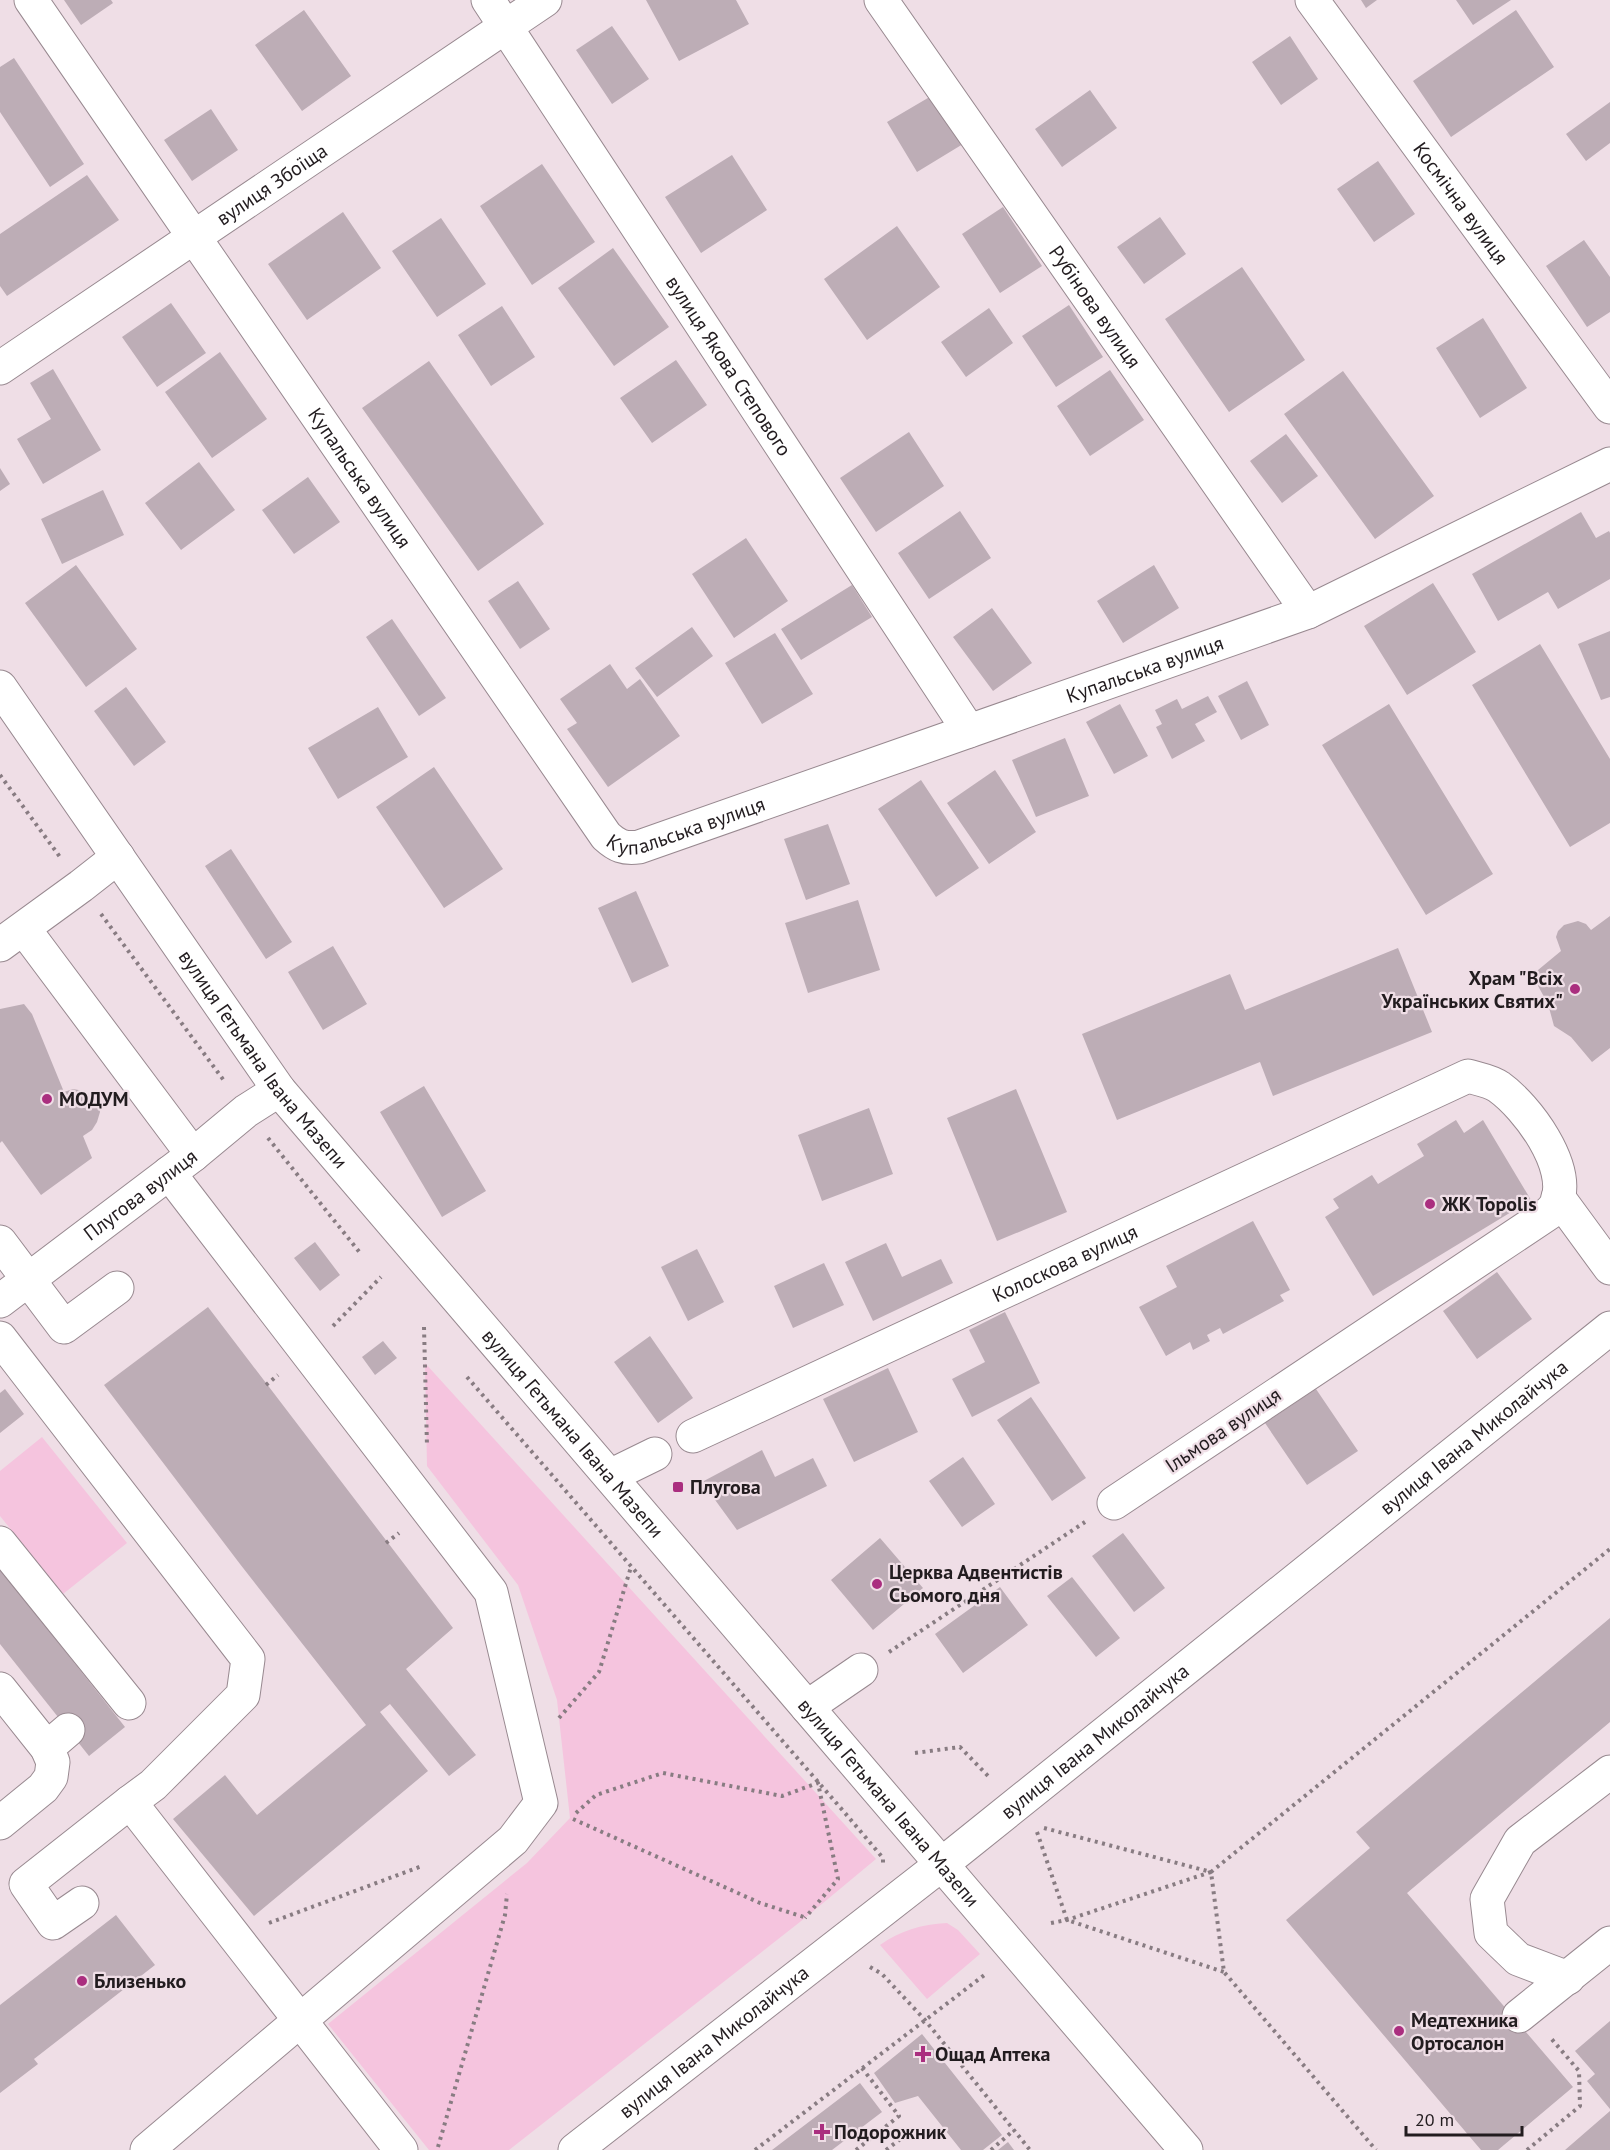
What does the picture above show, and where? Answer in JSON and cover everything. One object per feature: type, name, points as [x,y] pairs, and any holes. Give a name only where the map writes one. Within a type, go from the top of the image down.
[{"type":"street","name":"Купальська вулиця","points":[[31,0],[599,827],[615,845],[627,849],[639,847],[1308,612],[1610,464]]},
{"type":"street","name":"вулиця Збоїща","points":[[0,368],[194,236],[496,13],[545,0]]},
{"type":"street","name":"Рубінова вулиця","points":[[882,0],[1308,612]]},
{"type":"street","name":"Космічна вулиця","points":[[1312,0],[1610,407]]},
{"type":"street","name":"вулиця Якова Степового","points":[[496,13],[969,731]]},
{"type":"street","name":"вулиця Гетьмана Івана Мазепи","points":[[0,687],[279,1090],[1186,2150]]},
{"type":"street","points":[[118,857],[12,937],[181,1164],[307,1352],[491,1592],[541,1803],[513,1840],[147,2150]]},
{"type":"street","name":"Колоскова вулиця","points":[[693,1436],[1468,1076],[1497,1085],[1519,1103],[1542,1133],[1555,1165],[1560,1190],[1554,1205]]},
{"type":"street","name":"Плугова вулиця","points":[[0,1300],[181,1164],[246,1111],[279,1090]]},
{"type":"street","points":[[1554,1205],[1610,1268]]},
{"type":"street","name":"Ільмова вулиця","points":[[1114,1503],[1554,1205]]},
{"type":"street","points":[[0,1242],[64,1327],[117,1288]]},
{"type":"street","name":"вулиця Івана Миколайчука","points":[[575,2150],[942,1864],[1610,1328]]},
{"type":"street","points":[[0,1338],[248,1659],[243,1695],[153,1785],[26,1884],[53,1923],[82,1903]]},
{"type":"street","points":[[610,1476],[655,1454]]},
{"type":"street","points":[[0,1543],[129,1703]]},
{"type":"street","points":[[807,1707],[861,1670]]},
{"type":"street","points":[[0,1689],[58,1739],[51,1776],[43,1788],[0,1823]]},
{"type":"street","points":[[1568,1978],[1518,1959],[1491,1933],[1487,1899],[1520,1841],[1610,1772]]},
{"type":"street","points":[[130,1802],[401,2150]]},
{"type":"street","points":[[1523,2013],[1610,1944]]},
{"type":"path","points":[[0,776],[246,1111],[361,1254]]},
{"type":"path","points":[[307,1352],[381,1277]]},
{"type":"path","points":[[424,1327],[427,1455]]},
{"type":"path","points":[[467,1377],[883,1858],[882,1866]]},
{"type":"path","points":[[898,1646],[1114,1503]]},
{"type":"path","points":[[1051,1923],[1067,1920],[1211,1872],[1610,1549]]},
{"type":"path","points":[[529,1752],[599,1672],[631,1567]]},
{"type":"path","points":[[915,1753],[960,1747],[990,1778]]},
{"type":"path","points":[[814,1919],[760,1903],[570,1818],[596,1795],[663,1773],[782,1796],[818,1783]]},
{"type":"path","points":[[806,1918],[838,1879],[818,1783]]},
{"type":"path","points":[[1067,1920],[1035,1826],[1211,1872]]},
{"type":"path","points":[[437,2150],[505,1915],[513,1840]]},
{"type":"path","points":[[227,1925],[266,1925],[426,1865]]},
{"type":"path","points":[[1211,1872],[1224,1972]]},
{"type":"path","points":[[1067,1920],[1224,1972],[1376,2150]]},
{"type":"path","points":[[867,1965],[882,1974],[925,2020],[1030,2150]]},
{"type":"path","points":[[755,2150],[987,1973]]},
{"type":"path","points":[[1523,2013],[1579,2071],[1580,2106],[1527,2150]]},
{"type":"path","points":[[856,2150],[899,2116],[862,2068]]},
{"type":"path","points":[[992,2150],[1014,2130]]},
{"type":"path","points":[[886,2150],[911,2131]]},
{"type":"shaded area","points":[[425,1363],[876,1859],[805,1918],[509,2150],[429,2150],[328,2024],[527,1863],[570,1818],[557,1700],[518,1585],[427,1466]]},
{"type":"shaded area","points":[[42,1437],[127,1543],[63,1594],[0,1516],[0,1471]]},
{"type":"shaded area","points":[[947,1923],[958,1930],[980,1954],[927,1999],[880,1945],[911,1929]]},
{"type":"building","points":[[64,0],[111,0],[113,3],[81,25]]},
{"type":"building","points":[[646,0],[736,0],[749,24],[679,61]]},
{"type":"building","points":[[1361,0],[1377,0],[1366,8]]},
{"type":"building","points":[[1456,0],[1511,0],[1473,25]]},
{"type":"building","points":[[304,10],[351,76],[302,111],[255,45]]},
{"type":"building","points":[[1516,10],[1554,67],[1451,137],[1413,81]]},
{"type":"building","points":[[612,26],[649,79],[612,104],[576,50]]},
{"type":"building","points":[[1290,36],[1318,79],[1281,105],[1252,62]]},
{"type":"building","points":[[14,58],[84,164],[50,187],[0,112],[0,67]]},
{"type":"building","points":[[1090,90],[1117,128],[1062,167],[1035,129]]},
{"type":"building","points":[[933,95],[963,144],[917,172],[887,122]]},
{"type":"building","points":[[1610,102],[1610,143],[1586,161],[1566,134]]},
{"type":"building","points":[[211,109],[238,150],[192,181],[164,140]]},
{"type":"building","points":[[732,155],[767,210],[701,253],[665,197]]},
{"type":"building","points":[[1378,161],[1415,214],[1374,242],[1337,189]]},
{"type":"building","points":[[542,164],[595,242],[532,285],[480,206]]},
{"type":"building","points":[[87,175],[119,220],[7,296],[0,286],[0,234]]},
{"type":"building","points":[[1003,207],[1042,266],[1000,293],[962,234]]},
{"type":"building","points":[[343,212],[381,268],[307,320],[268,264]]},
{"type":"building","points":[[1160,217],[1186,254],[1144,284],[1117,247]]},
{"type":"building","points":[[441,218],[486,284],[437,317],[392,251]]},
{"type":"building","points":[[897,226],[940,287],[867,340],[824,279]]},
{"type":"building","points":[[1584,240],[1610,277],[1610,312],[1587,327],[1546,266]]},
{"type":"building","points":[[613,248],[669,327],[614,366],[558,288]]},
{"type":"building","points":[[1242,267],[1305,360],[1229,412],[1165,319]]},
{"type":"building","points":[[171,303],[206,353],[157,387],[122,337]]},
{"type":"building","points":[[1069,305],[1103,357],[1056,387],[1022,336]]},
{"type":"building","points":[[502,306],[535,357],[491,386],[458,335]]},
{"type":"building","points":[[989,308],[1013,343],[966,377],[941,342]]},
{"type":"building","points":[[1483,318],[1527,388],[1480,418],[1436,348]]},
{"type":"building","points":[[220,352],[267,419],[212,458],[165,392]]},
{"type":"building","points":[[676,360],[707,405],[652,443],[620,398]]},
{"type":"building","points":[[429,361],[544,524],[478,571],[362,408]]},
{"type":"building","points":[[53,369],[101,450],[43,484],[17,439],[51,419],[30,383]]},
{"type":"building","points":[[1110,370],[1144,420],[1090,456],[1057,406]]},
{"type":"building","points":[[1343,371],[1434,496],[1375,539],[1284,414]]},
{"type":"building","points":[[909,432],[944,486],[876,532],[840,478]]},
{"type":"building","points":[[1286,434],[1318,476],[1282,503],[1250,461]]},
{"type":"building","points":[[199,462],[235,510],[181,550],[145,503]]},
{"type":"building","points":[[0,468],[10,484],[0,491]]},
{"type":"building","points":[[308,477],[340,522],[294,554],[262,510]]},
{"type":"building","points":[[103,490],[124,535],[62,564],[41,519]]},
{"type":"building","points":[[960,511],[991,558],[929,599],[898,553]]},
{"type":"building","points":[[1581,512],[1596,538],[1609,531],[1610,533],[1610,579],[1558,609],[1548,592],[1498,621],[1472,574]]},
{"type":"building","points":[[746,538],[788,601],[734,638],[692,574]]},
{"type":"building","points":[[76,565],[137,649],[86,687],[25,603]]},
{"type":"building","points":[[1154,565],[1179,608],[1123,643],[1097,601]]},
{"type":"building","points":[[518,581],[550,629],[520,649],[488,601]]},
{"type":"building","points":[[1433,583],[1476,652],[1407,695],[1364,626]]},
{"type":"building","points":[[852,585],[872,617],[801,660],[781,629]]},
{"type":"building","points":[[992,608],[1032,663],[993,691],[953,637]]},
{"type":"building","points":[[392,619],[446,698],[419,716],[366,637]]},
{"type":"building","points":[[692,627],[713,656],[657,697],[635,668]]},
{"type":"building","points":[[1610,631],[1610,697],[1601,700],[1578,644]]},
{"type":"building","points":[[775,633],[813,694],[762,724],[725,663]]},
{"type":"building","points":[[1540,644],[1610,759],[1610,823],[1570,847],[1472,685]]},
{"type":"building","points":[[610,664],[627,689],[640,679],[680,736],[608,787],[567,729],[577,723],[560,699]]},
{"type":"building","points":[[1247,681],[1269,725],[1241,740],[1218,696]]},
{"type":"building","points":[[126,687],[166,742],[134,766],[94,711]]},
{"type":"building","points":[[1208,696],[1217,712],[1195,724],[1205,741],[1172,759],[1156,727],[1162,724],[1155,710],[1177,699],[1182,709]]},
{"type":"building","points":[[1120,704],[1148,756],[1114,774],[1086,722]]},
{"type":"building","points":[[1389,704],[1493,874],[1426,915],[1322,745]]},
{"type":"building","points":[[378,707],[408,757],[338,799],[308,748]]},
{"type":"building","points":[[1065,738],[1089,796],[1036,817],[1012,760]]},
{"type":"building","points":[[434,767],[503,869],[444,908],[376,807]]},
{"type":"building","points":[[995,770],[1036,832],[989,864],[947,803]]},
{"type":"building","points":[[921,780],[979,868],[936,897],[878,809]]},
{"type":"building","points":[[828,824],[850,884],[806,900],[784,839]]},
{"type":"building","points":[[231,849],[292,942],[266,959],[205,866]]},
{"type":"building","points":[[636,891],[669,966],[632,983],[598,908]]},
{"type":"building","points":[[858,900],[880,970],[808,993],[785,923]]},
{"type":"building","name":"Храм \"Всіх Українських Святих\"","points":[[1610,916],[1610,1048],[1592,1062],[1571,1037],[1554,1026],[1548,1004],[1532,975],[1561,951],[1556,937],[1564,925],[1578,921],[1586,924],[1591,930]]},
{"type":"building","points":[[333,946],[367,1004],[323,1030],[288,972]]},
{"type":"building","points":[[1398,948],[1432,1032],[1273,1096],[1260,1062],[1117,1120],[1082,1034],[1230,974],[1245,1010]]},
{"type":"building","name":"МОДУМ","points":[[24,1004],[32,1014],[64,1092],[73,1089],[84,1091],[98,1103],[100,1112],[92,1130],[83,1136],[92,1158],[41,1195],[2,1141],[0,1143],[0,1009]]},
{"type":"building","points":[[424,1086],[486,1191],[442,1217],[380,1112]]},
{"type":"building","points":[[1016,1089],[1067,1212],[997,1241],[947,1118]]},
{"type":"building","points":[[869,1108],[893,1174],[822,1201],[798,1135]]},
{"type":"building","name":"ЖК Topolis","points":[[1456,1120],[1464,1133],[1483,1120],[1531,1200],[1373,1296],[1325,1217],[1339,1208],[1333,1199],[1372,1175],[1378,1184],[1424,1156],[1417,1144]]},
{"type":"building","points":[[1253,1221],[1290,1290],[1280,1295],[1284,1301],[1223,1334],[1220,1328],[1207,1335],[1210,1341],[1193,1350],[1190,1342],[1166,1356],[1139,1307],[1177,1287],[1166,1266]]},
{"type":"building","points":[[315,1242],[340,1275],[320,1291],[294,1258]]},
{"type":"building","points":[[886,1243],[902,1277],[941,1259],[953,1283],[873,1321],[845,1262]]},
{"type":"building","points":[[697,1249],[724,1302],[688,1321],[661,1267]]},
{"type":"building","points":[[824,1263],[844,1305],[793,1328],[774,1286]]},
{"type":"building","points":[[1497,1272],[1532,1319],[1477,1359],[1443,1311]]},
{"type":"building","points":[[208,1307],[453,1628],[406,1669],[476,1755],[449,1776],[390,1704],[380,1712],[428,1771],[254,1916],[173,1819],[225,1775],[257,1815],[366,1725],[104,1385]]},
{"type":"building","points":[[1005,1312],[1040,1383],[972,1417],[952,1379],[985,1362],[969,1330]]},
{"type":"building","points":[[650,1336],[693,1398],[658,1423],[614,1362]]},
{"type":"building","points":[[383,1341],[397,1358],[375,1375],[362,1357]]},
{"type":"building","points":[[888,1368],[918,1432],[854,1462],[823,1399]]},
{"type":"building","points":[[5,1389],[24,1414],[0,1433],[0,1393]]},
{"type":"building","points":[[1316,1389],[1358,1451],[1307,1485],[1265,1423]]},
{"type":"building","points":[[1031,1397],[1086,1478],[1052,1501],[997,1420]]},
{"type":"building","points":[[762,1450],[775,1477],[813,1458],[827,1486],[737,1530],[702,1482]]},
{"type":"building","points":[[963,1457],[995,1504],[962,1527],[929,1481]]},
{"type":"building","points":[[1123,1533],[1165,1588],[1134,1612],[1092,1556]]},
{"type":"building","name":"Церква Адвентистів Сьомого дня","points":[[880,1538],[923,1588],[873,1630],[831,1580]]},
{"type":"building","points":[[0,1569],[125,1727],[89,1756],[0,1644]]},
{"type":"building","points":[[1072,1577],[1120,1638],[1096,1657],[1047,1596]]},
{"type":"building","points":[[1000,1587],[1028,1625],[963,1673],[935,1634]]},
{"type":"building","points":[[1610,1618],[1610,1722],[1407,1893],[1573,2087],[1498,2150],[1481,2150],[1286,1920],[1370,1848],[1356,1832]]},
{"type":"building","name":"Близенько","points":[[116,1915],[155,1965],[34,2059],[38,2064],[0,2093],[0,2005]]},
{"type":"building","points":[[1610,2021],[1610,2109],[1587,2081],[1595,2074],[1575,2051]]},
{"type":"building","points":[[922,2034],[1002,2135],[983,2150],[961,2150],[918,2096],[895,2103],[874,2073]]},
{"type":"building","points":[[860,2083],[882,2112],[832,2150],[772,2150]]},
{"type":"building","points":[[1610,2111],[1610,2150],[1565,2150]]},
{"type":"building","points":[[1008,2142],[1014,2150],[998,2150]]},
{"type":"place","name":"Храм \"Всіх Українських Святих\"","points":[[1575,989]]},
{"type":"place","name":"МОДУМ","points":[[47,1099]]},
{"type":"place","name":"ЖК Topolis","points":[[1430,1204]]},
{"type":"place","name":"Плугова","points":[[678,1487]]},
{"type":"place","name":"Церква Адвентистів Сьомого дня","points":[[877,1584]]},
{"type":"place","name":"Близенько","points":[[82,1981]]},
{"type":"place","name":"Медтехника Ортосалон","points":[[1399,2031]]},
{"type":"place","name":"Ощад Аптека","points":[[923,2054]]},
{"type":"place","name":"Подорожник","points":[[822,2132]]}]
